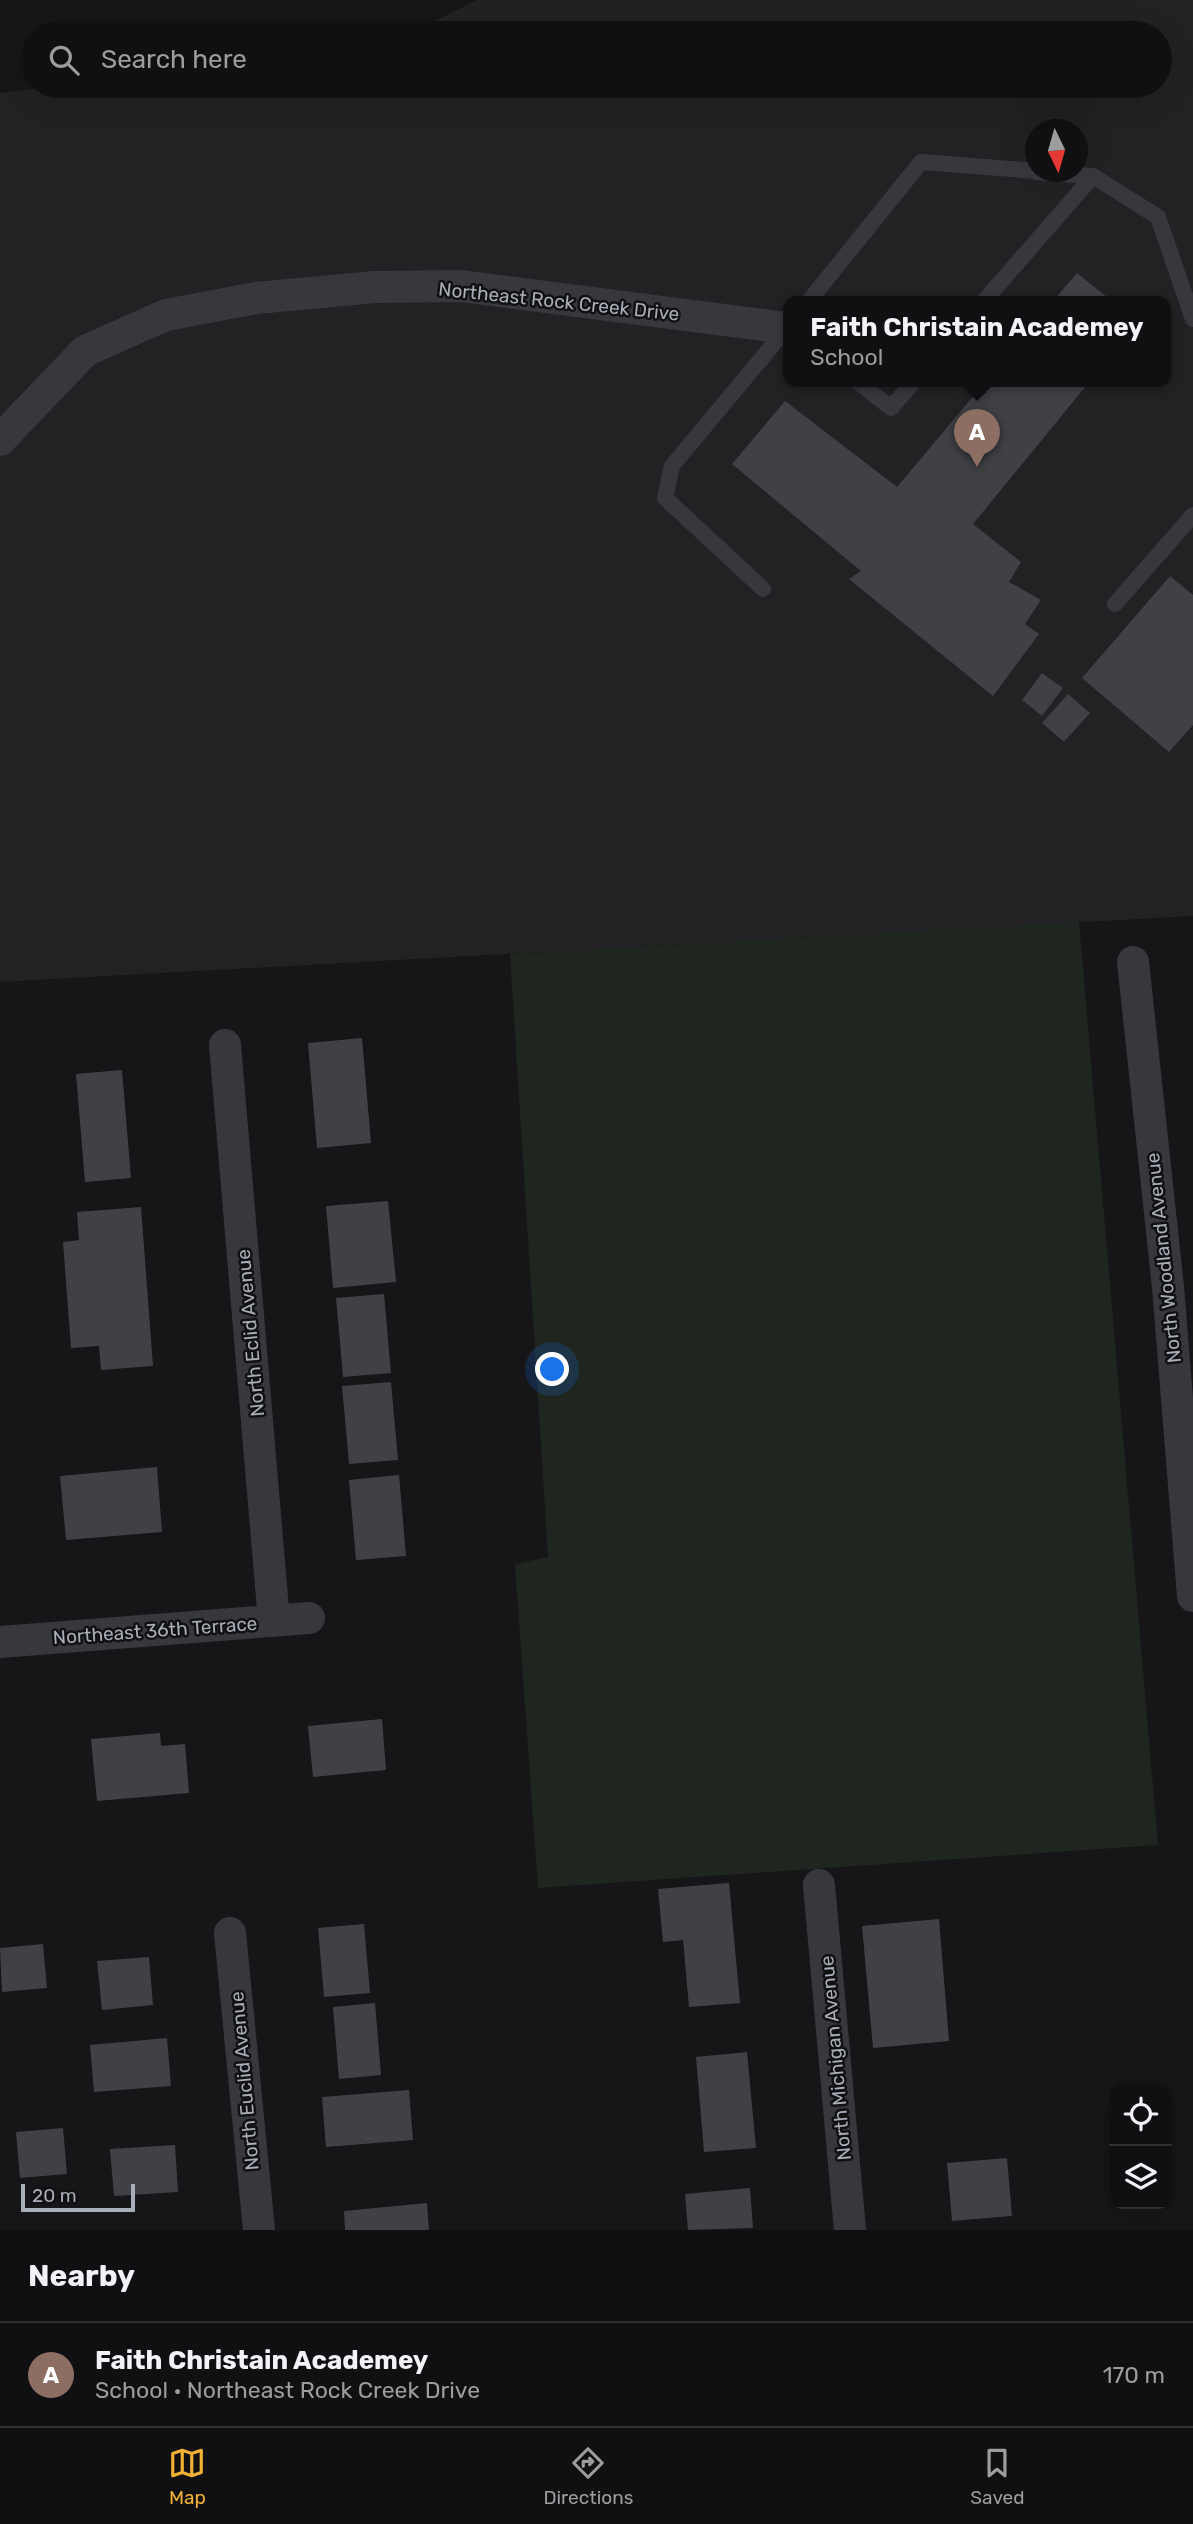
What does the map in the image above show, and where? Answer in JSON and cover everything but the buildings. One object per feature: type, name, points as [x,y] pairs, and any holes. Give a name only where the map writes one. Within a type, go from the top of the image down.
[{"type":"street","name":"Northeast Rock Creek Drive","points":[[0,440],[85,351],[166,315],[256,298],[375,288],[461,286],[783,327]]},
{"type":"street","name":"North Woodland Avenue","points":[[1133,962],[1168,1287],[1193,1596]]},
{"type":"street","name":"North Eclid Avenue","points":[[225,1045],[274,1621]]},
{"type":"street","name":"Northeast 36th Terrace","points":[[0,1642],[309,1618]]},
{"type":"street","name":"North Michigan Avenue","points":[[819,1885],[850,2230]]},
{"type":"street","name":"North Euclid Avenue","points":[[230,1933],[259,2230]]},
{"type":"lane","points":[[813,296],[920,162],[1025,171]]},
{"type":"lane","points":[[1088,176],[1093,176],[1158,217],[1193,319]]},
{"type":"lane","points":[[988,296],[1093,176]]},
{"type":"lane","points":[[763,589],[665,498],[672,466],[783,334]]},
{"type":"lane","points":[[865,387],[891,408],[909,387]]},
{"type":"lane","points":[[1115,604],[1193,515]]},
{"type":"shaded area","points":[[477,0],[1193,0],[1193,916],[0,982],[0,93],[21,90],[21,98],[1172,98],[1172,21],[435,21]]},
{"type":"shaded area","points":[[1079,922],[1158,1845],[538,1888],[515,1564],[548,1557],[510,954]]},
{"type":"place","name":"Faith Christain Academey","points":[[977,467]]}]
